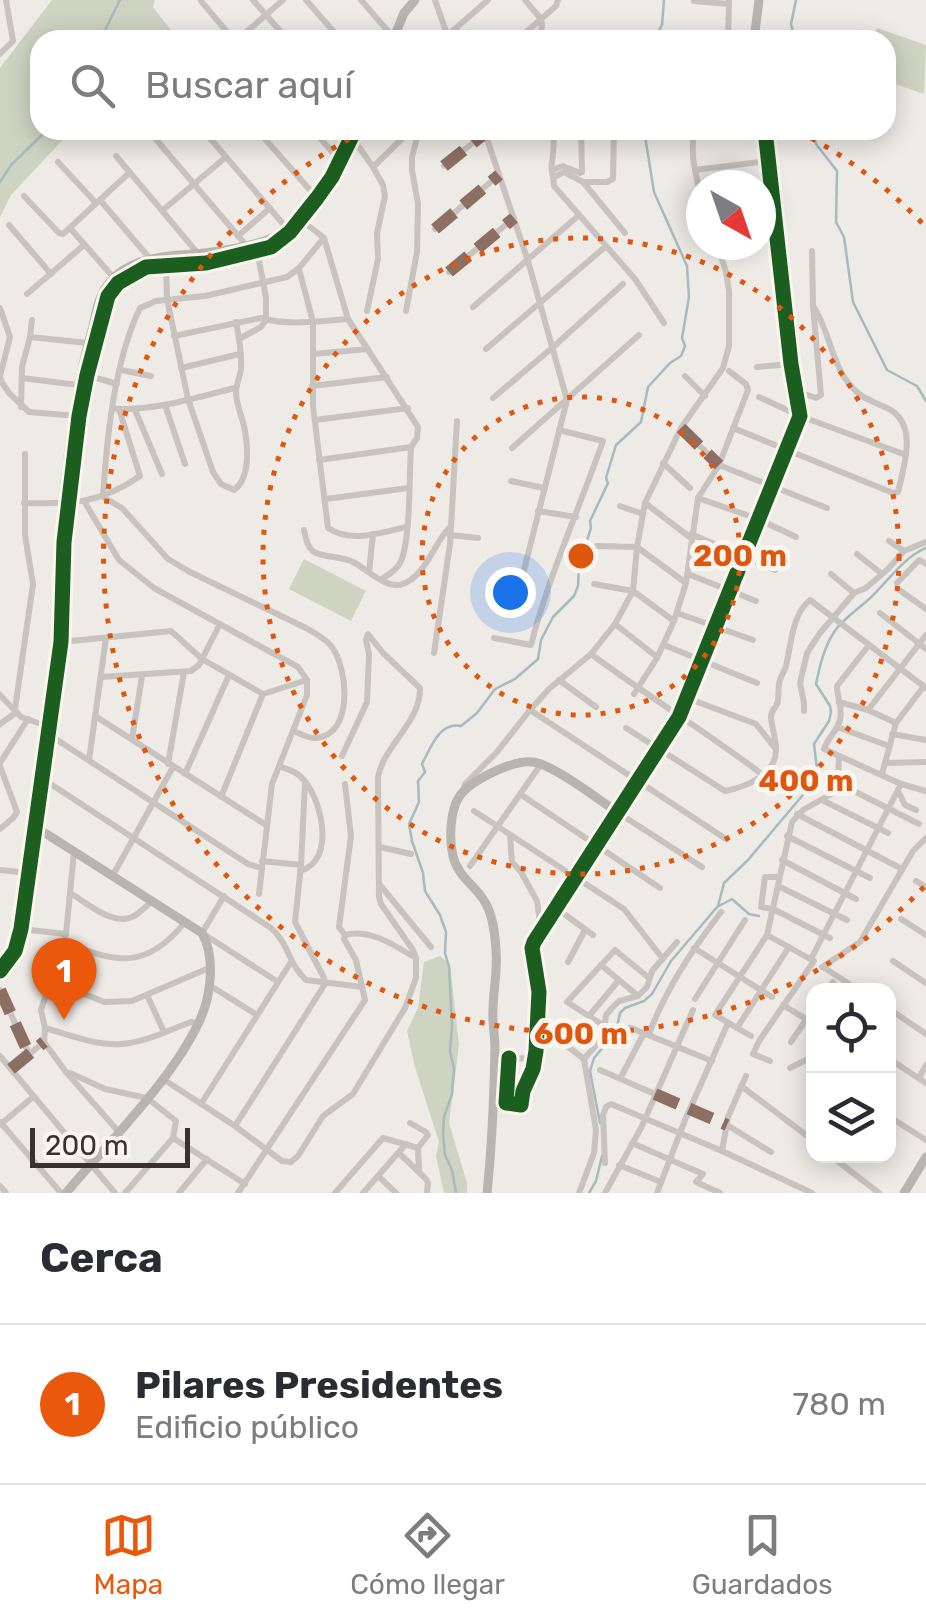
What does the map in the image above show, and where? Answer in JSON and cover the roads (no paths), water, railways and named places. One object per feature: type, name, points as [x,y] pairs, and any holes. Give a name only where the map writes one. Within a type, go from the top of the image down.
[{"type":"street","points":[[0,54],[12,41],[6,0]]},
{"type":"street","points":[[253,0],[279,30]]},
{"type":"street","points":[[248,30],[283,0]]},
{"type":"street","points":[[306,0],[332,30]]},
{"type":"street","points":[[361,0],[386,30]]},
{"type":"street","points":[[397,30],[415,0]]},
{"type":"street","points":[[435,0],[446,30]]},
{"type":"street","points":[[456,30],[488,0]]},
{"type":"street","points":[[525,0],[541,19],[541,30]]},
{"type":"street","points":[[528,30],[558,0]]},
{"type":"street","points":[[755,30],[759,0]]},
{"type":"street","points":[[200,1],[227,30]]},
{"type":"street","points":[[694,1],[729,2],[728,30]]},
{"type":"street","points":[[157,140],[255,251],[264,283],[266,320],[262,327],[239,339]]},
{"type":"street","points":[[212,140],[270,208],[293,226],[324,238]]},
{"type":"street","points":[[266,140],[317,198]]},
{"type":"street","points":[[322,140],[340,161]]},
{"type":"street","points":[[0,971],[15,950],[22,929],[61,642],[67,505],[76,416],[102,292],[136,262],[203,258],[271,247],[317,198],[350,140]]},
{"type":"street","points":[[357,140],[383,185],[385,196],[367,311]]},
{"type":"street","points":[[374,167],[401,140]]},
{"type":"street","points":[[406,310],[416,252],[418,204],[412,157],[416,140]]},
{"type":"street","points":[[444,166],[475,140]]},
{"type":"street","points":[[489,140],[567,400],[520,586]]},
{"type":"street","points":[[555,140],[554,186],[636,279],[664,324]]},
{"type":"street","points":[[553,173],[568,167],[581,173],[581,140]]},
{"type":"street","points":[[584,182],[613,179],[614,140]]},
{"type":"street","points":[[693,140],[695,170],[768,162]]},
{"type":"street","points":[[766,140],[768,170]]},
{"type":"street","points":[[116,156],[203,258]]},
{"type":"street","points":[[164,210],[226,157]]},
{"type":"street","points":[[58,162],[157,263],[188,399],[214,472],[226,488],[234,490],[244,478],[246,448],[235,388],[241,371],[236,322]]},
{"type":"street","points":[[24,196],[59,233],[130,172]]},
{"type":"street","points":[[553,173],[564,172],[584,182],[624,233]]},
{"type":"street","points":[[435,229],[499,175]]},
{"type":"street","points":[[238,236],[270,208]]},
{"type":"street","points":[[473,307],[578,216]]},
{"type":"street","points":[[449,272],[514,218]]},
{"type":"street","points":[[9,224],[51,274]]},
{"type":"street","points":[[157,263],[203,258],[268,240],[293,226]]},
{"type":"street","points":[[67,230],[116,281]]},
{"type":"street","points":[[103,497],[116,384],[140,308],[150,302],[205,296],[286,277],[299,268],[324,238]]},
{"type":"street","points":[[324,238],[348,319],[418,427],[411,448],[406,539],[400,565],[382,579]]},
{"type":"street","points":[[27,294],[84,245]]},
{"type":"street","points":[[486,348],[605,247]]},
{"type":"street","points":[[795,390],[819,398],[821,395],[812,306],[812,251]]},
{"type":"street","points":[[509,1058],[506,1102],[521,1105],[535,1058],[539,992],[532,948],[679,717],[800,416],[776,259]]},
{"type":"street","points":[[487,1193],[494,1114],[492,1012],[497,968],[493,923],[486,902],[458,870],[452,852],[455,805],[465,784],[498,752],[530,710],[590,654],[615,624],[634,591],[646,503],[682,428],[723,368],[731,332],[722,260]]},
{"type":"street","points":[[299,268],[313,322],[312,386],[327,524],[332,532],[358,538],[407,526]]},
{"type":"street","points":[[493,398],[622,284]]},
{"type":"street","points":[[733,428],[897,494],[907,432],[896,414],[869,402],[842,374],[812,306]]},
{"type":"street","points":[[0,308],[10,337],[0,376],[4,386],[28,412],[76,416]]},
{"type":"street","points":[[174,336],[236,322],[348,319]]},
{"type":"street","points":[[21,407],[22,367],[32,320]]},
{"type":"street","points":[[512,448],[639,335]]},
{"type":"street","points":[[30,338],[91,344]]},
{"type":"street","points":[[312,354],[368,348]]},
{"type":"street","points":[[181,368],[240,354]]},
{"type":"street","points":[[757,367],[792,364]]},
{"type":"street","points":[[120,370],[151,376]]},
{"type":"street","points":[[636,692],[676,617],[686,583],[698,498],[719,465],[748,387],[729,371]]},
{"type":"street","points":[[685,376],[705,396]]},
{"type":"street","points":[[312,386],[387,377]]},
{"type":"street","points":[[22,378],[116,384]]},
{"type":"street","points":[[115,409],[164,405],[235,388]]},
{"type":"street","points":[[759,397],[906,455]]},
{"type":"street","points":[[164,405],[186,464]]},
{"type":"street","points":[[315,420],[408,408]]},
{"type":"street","points":[[24,504],[67,505],[103,497],[140,476],[115,409]]},
{"type":"street","points":[[135,410],[162,474]]},
{"type":"street","points":[[434,653],[450,531],[457,421]]},
{"type":"street","points":[[682,428],[719,465],[827,508]]},
{"type":"street","points":[[494,638],[531,645],[543,599],[603,441],[559,430]]},
{"type":"street","points":[[319,460],[411,448]]},
{"type":"street","points":[[0,724],[16,711],[33,584],[25,535],[25,454]]},
{"type":"street","points":[[663,463],[690,488]]},
{"type":"street","points":[[511,481],[544,488]]},
{"type":"street","points":[[326,499],[408,488]]},
{"type":"street","points":[[103,497],[122,508],[176,564],[323,638],[332,647],[345,683],[345,706],[331,730],[322,736],[315,738],[292,730]]},
{"type":"street","points":[[698,498],[796,538]]},
{"type":"street","points":[[84,501],[120,560],[160,592],[298,667],[307,680],[308,695],[272,784],[259,894]]},
{"type":"street","points":[[646,503],[691,536],[776,570]]},
{"type":"street","points":[[620,506],[643,514]]},
{"type":"street","points":[[537,511],[576,516]]},
{"type":"street","points":[[304,530],[308,545],[315,552],[353,562],[396,585],[421,569],[450,531]]},
{"type":"street","points":[[450,531],[478,538]]},
{"type":"street","points":[[369,573],[373,534]]},
{"type":"street","points":[[889,541],[904,551]]},
{"type":"street","points":[[804,711],[800,683],[808,653],[854,593],[866,588],[904,551],[926,542]]},
{"type":"street","points":[[597,546],[637,548],[686,583]]},
{"type":"street","points":[[857,554],[882,574]]},
{"type":"street","points":[[922,562],[898,586],[926,609]]},
{"type":"street","points":[[687,574],[756,601]]},
{"type":"street","points":[[831,574],[854,593]]},
{"type":"street","points":[[594,584],[634,591],[676,617],[753,640]]},
{"type":"street","points":[[626,728],[726,791],[763,775],[774,764],[771,718],[779,682],[786,668],[792,634],[803,606],[810,600],[925,687],[896,723],[882,774]]},
{"type":"street","points":[[880,613],[923,647]]},
{"type":"street","points":[[101,677],[196,668],[220,624]]},
{"type":"street","points":[[615,624],[657,658]]},
{"type":"street","points":[[61,642],[171,631],[202,659],[264,694],[307,680]]},
{"type":"street","points":[[162,1078],[282,1161],[291,1162],[323,1116],[352,1094],[405,1008],[416,978],[416,958],[381,904],[378,777],[380,766],[421,694],[415,682],[383,653],[371,636],[366,635],[367,702],[342,756]]},
{"type":"street","points":[[868,710],[923,647],[926,636]]},
{"type":"street","points":[[89,760],[106,637]]},
{"type":"street","points":[[869,644],[838,686],[841,710],[837,727],[824,746],[827,752],[882,774],[899,787],[926,791]]},
{"type":"street","points":[[664,645],[757,683]]},
{"type":"street","points":[[590,654],[636,692],[726,746],[763,775]]},
{"type":"street","points":[[113,876],[171,765],[184,672]]},
{"type":"street","points":[[185,774],[229,675]]},
{"type":"street","points":[[132,739],[142,676]]},
{"type":"street","points":[[560,680],[596,707]]},
{"type":"street","points":[[221,797],[264,694]]},
{"type":"street","points":[[0,695],[16,711],[248,864],[300,868],[314,864],[323,835],[318,800],[300,775],[279,766]]},
{"type":"street","points":[[688,698],[756,724],[776,750]]},
{"type":"street","points":[[838,702],[896,723]]},
{"type":"street","points":[[345,706],[362,714]]},
{"type":"street","points":[[530,710],[726,838]]},
{"type":"street","points":[[95,716],[266,825]]},
{"type":"street","points":[[0,828],[17,812],[0,765],[28,719]]},
{"type":"street","points":[[837,727],[889,746]]},
{"type":"street","points":[[892,734],[926,740]]},
{"type":"street","points":[[755,1038],[716,1017],[716,1012],[768,935],[787,836],[797,814],[835,792],[840,757]]},
{"type":"street","points":[[886,763],[926,762]]},
{"type":"street","points":[[462,792],[516,764],[541,764],[702,867]]},
{"type":"street","points":[[470,866],[541,764]]},
{"type":"street","points":[[42,780],[279,934],[290,962],[306,980],[362,987]]},
{"type":"street","points":[[235,1126],[325,984],[295,922],[305,782]]},
{"type":"street","points":[[838,783],[919,824]]},
{"type":"street","points":[[238,1193],[365,1000],[356,960],[338,928],[351,836],[345,784]]},
{"type":"street","points":[[770,1060],[753,1054],[755,1038],[783,1004],[826,936],[833,913],[899,787]]},
{"type":"street","points":[[899,787],[905,805],[916,810]]},
{"type":"street","points":[[520,794],[660,888]]},
{"type":"street","points":[[822,800],[888,833]]},
{"type":"street","points":[[474,812],[624,909],[663,960]]},
{"type":"street","points":[[797,814],[902,869]]},
{"type":"street","points":[[34,826],[278,982]]},
{"type":"street","points":[[510,835],[512,862],[537,901],[541,931]]},
{"type":"street","points":[[787,836],[870,878]]},
{"type":"street","points":[[822,967],[860,942],[913,851],[926,838]]},
{"type":"street","points":[[380,846],[411,854]]},
{"type":"street","points":[[74,851],[65,938],[41,1010],[44,1042],[118,1131]]},
{"type":"street","points":[[782,860],[856,899]]},
{"type":"street","points":[[0,870],[28,873]]},
{"type":"street","points":[[826,936],[761,907],[765,877],[847,920]]},
{"type":"street","points":[[916,880],[926,887]]},
{"type":"street","points":[[380,884],[431,947]]},
{"type":"street","points":[[70,892],[107,915],[122,919],[131,918],[152,900]]},
{"type":"street","points":[[202,933],[224,896]]},
{"type":"street","points":[[556,908],[593,935]]},
{"type":"street","points":[[621,1077],[660,1004],[721,912]]},
{"type":"street","points":[[900,919],[926,935]]},
{"type":"street","points":[[695,999],[745,920]]},
{"type":"street","points":[[22,929],[65,938],[100,956],[124,959],[157,948],[185,922]]},
{"type":"street","points":[[568,962],[585,930]]},
{"type":"street","points":[[345,935],[357,932],[378,937],[416,958]]},
{"type":"street","points":[[34,1097],[1,1124],[63,1193],[147,1098],[199,1024],[209,985],[210,954],[202,933]]},
{"type":"street","points":[[768,935],[844,983]]},
{"type":"street","points":[[584,1059],[596,1047],[606,1027],[606,1015],[619,1001],[638,996],[678,942]]},
{"type":"street","points":[[737,1028],[790,947]]},
{"type":"street","points":[[694,948],[772,998]]},
{"type":"street","points":[[649,978],[615,950],[568,1002],[606,1027],[646,1033],[712,1062]]},
{"type":"street","points":[[893,961],[926,983]]},
{"type":"street","points":[[201,1104],[290,962]]},
{"type":"street","points":[[601,965],[638,996]]},
{"type":"street","points":[[50,980],[104,1002],[132,1001],[209,968]]},
{"type":"street","points":[[832,983],[835,979]]},
{"type":"street","points":[[589,1016],[619,980]]},
{"type":"street","points":[[209,985],[257,1015]]},
{"type":"street","points":[[0,990],[29,1054]]},
{"type":"street","points":[[147,994],[164,1032]]},
{"type":"street","points":[[783,1004],[806,1019],[790,1042]]},
{"type":"street","points":[[605,1193],[644,1120],[693,1010]]},
{"type":"street","points":[[896,1013],[926,1034]]},
{"type":"street","points":[[45,1028],[121,1044],[190,1022],[199,1024]]},
{"type":"street","points":[[657,1193],[728,1023]]},
{"type":"street","points":[[11,1069],[44,1042]]},
{"type":"street","points":[[567,1046],[584,1059],[596,1130],[594,1153],[579,1193]]},
{"type":"street","points":[[0,1056],[114,1193]]},
{"type":"street","points":[[494,1059],[535,1058]]},
{"type":"street","points":[[896,1063],[922,1081],[926,1064]]},
{"type":"street","points":[[790,1068],[806,1064]]},
{"type":"street","points":[[600,1070],[655,1094]]},
{"type":"street","points":[[66,1072],[105,1089],[147,1098],[176,1121],[173,1138],[125,1193]]},
{"type":"street","points":[[722,1151],[733,1101],[746,1076]]},
{"type":"street","points":[[741,1086],[806,1135]]},
{"type":"street","points":[[605,1163],[602,1115],[611,1104],[812,1193]]},
{"type":"street","points":[[896,1121],[926,1140]]},
{"type":"street","points":[[410,1123],[428,1135],[418,1148],[419,1171]]},
{"type":"street","points":[[728,1125],[770,1152]]},
{"type":"street","points":[[173,1138],[245,1184]]},
{"type":"street","points":[[338,1192],[379,1141],[387,1138],[418,1148]]},
{"type":"street","points":[[363,1193],[406,1144]]},
{"type":"street","points":[[632,1144],[703,1174],[696,1182],[720,1193]]},
{"type":"street","points":[[399,1154],[426,1179],[426,1193]]},
{"type":"street","points":[[904,1193],[926,1157]]},
{"type":"street","points":[[180,1193],[208,1159]]},
{"type":"street","points":[[840,1163],[879,1193]]},
{"type":"street","points":[[619,1165],[661,1182]]},
{"type":"street","points":[[378,1176],[396,1193]]},
{"type":"street","points":[[0,1186],[6,1193]]},
{"type":"waterway","points":[[105,30],[120,0]]},
{"type":"waterway","points":[[659,30],[664,0]]},
{"type":"waterway","points":[[792,30],[796,0]]},
{"type":"waterway","points":[[0,182],[37,140]]},
{"type":"waterway","points":[[456,1193],[443,1134],[454,1069],[446,932],[425,891],[409,824],[419,802],[418,781],[425,772],[422,764],[437,737],[447,728],[461,726],[495,689],[515,679],[538,659],[541,640],[553,617],[574,596],[578,586],[590,521],[608,483],[616,445],[641,422],[648,387],[681,356],[685,346],[682,338],[689,297],[687,266],[654,192],[646,140]]},
{"type":"waterway","points":[[815,140],[837,171],[836,222],[844,237],[853,302],[887,370],[917,386],[926,401]]},
{"type":"waterway","points":[[600,1123],[590,1071],[594,1058],[616,1032],[620,1013],[652,994],[671,961],[718,906],[724,883],[818,777],[814,744],[831,712],[816,684],[834,632],[902,565],[926,548]]},
{"type":"waterway","points":[[719,906],[732,899],[749,914],[759,916]]},
{"type":"waterway","points":[[589,1193],[602,1156]]},
{"type":"place","name":"Pilares Presidentes","points":[[64,1020]]}]
